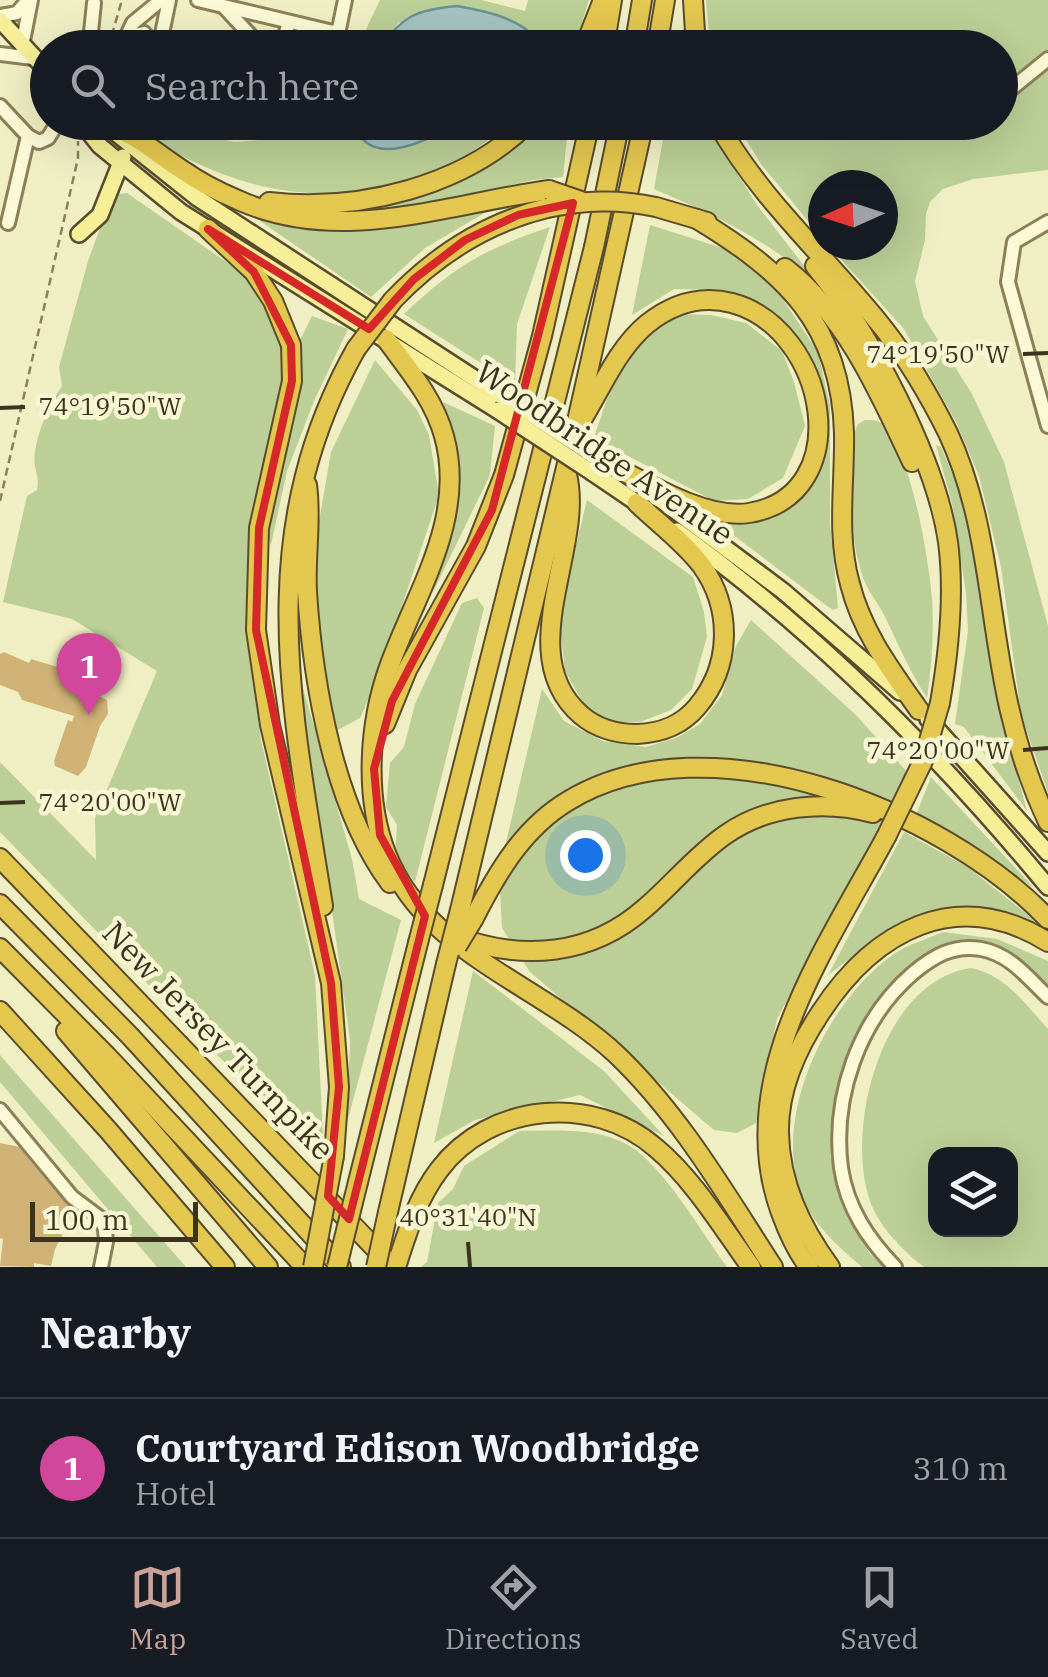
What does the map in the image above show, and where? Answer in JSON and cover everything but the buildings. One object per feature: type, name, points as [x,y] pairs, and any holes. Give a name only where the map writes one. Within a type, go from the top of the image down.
[{"type":"highway","points":[[591,30],[603,0]]},
{"type":"highway","points":[[607,30],[612,0]]},
{"type":"highway","points":[[637,30],[642,0]]},
{"type":"highway","points":[[661,30],[665,0]]},
{"type":"highway","points":[[693,0],[695,30]]},
{"type":"highway","points":[[141,140],[217,190],[283,216],[358,222],[408,217],[492,198],[628,201],[697,219],[746,240],[796,277],[851,345],[894,422],[928,504],[939,542],[949,637]]},
{"type":"highway","points":[[217,190],[263,202],[308,205],[383,196],[468,166],[507,140]]},
{"type":"highway","points":[[374,769],[392,701],[476,546],[504,475],[550,303],[586,140]]},
{"type":"highway","points":[[339,1267],[594,247],[616,140]]},
{"type":"highway","points":[[376,1267],[446,964],[467,914],[640,140]]},
{"type":"highway","points":[[725,140],[757,198],[841,300],[906,416],[939,500],[948,543],[949,637],[940,704],[923,761],[793,1014],[770,1092],[768,1162],[774,1196],[808,1267]]},
{"type":"highway","points":[[728,140],[764,193],[886,332],[911,367],[949,436],[978,518],[1017,742],[1048,822]]},
{"type":"highway","points":[[327,961],[330,946],[294,720],[286,634],[290,552],[298,501],[327,408],[356,350],[393,300],[414,278],[465,240],[548,199]]},
{"type":"highway","points":[[697,219],[754,254],[788,286],[814,319],[831,356],[841,392],[841,516],[850,584],[872,642],[919,710]]},
{"type":"highway","points":[[208,229],[254,272],[273,301],[291,345],[292,381],[259,528],[256,630],[270,726],[320,946],[327,961],[338,1049],[338,1123],[314,1267]]},
{"type":"highway","points":[[576,430],[630,341],[653,320],[680,304],[723,301],[765,317],[790,340],[808,372],[818,418],[811,464],[800,482],[768,507],[738,513],[706,508],[596,466]]},
{"type":"highway","points":[[386,339],[436,413],[448,455],[451,496],[440,542],[380,697],[374,728],[375,813],[380,836],[394,870],[417,907]]},
{"type":"highway","points":[[566,469],[572,496],[553,612],[554,674],[572,708],[587,720],[608,730],[649,734],[688,718],[714,680],[726,633],[722,609],[702,565],[637,503]]},
{"type":"highway","points":[[306,479],[310,502],[306,562],[310,624],[321,696],[336,762],[367,847],[400,897],[442,931],[585,1028],[641,1079],[694,1146],[773,1267]]},
{"type":"highway","points":[[467,914],[512,852],[546,816],[586,791],[633,775],[721,770],[781,776],[872,803],[998,875],[1048,920]]},
{"type":"highway","points":[[442,931],[522,952],[582,945],[622,926],[726,835],[784,810],[806,806],[855,808],[921,828]]},
{"type":"highway","name":"New Jersey Turnpike","points":[[0,858],[395,1267]]},
{"type":"highway","name":"New Jersey Turnpike","points":[[0,904],[130,1036],[339,1267]]},
{"type":"highway","points":[[830,1267],[788,1194],[779,1133],[782,1100],[793,1062],[827,1002],[867,955],[890,938],[932,921],[988,920],[1048,942]]},
{"type":"highway","points":[[0,951],[268,1267]]},
{"type":"highway","points":[[0,951],[107,1056],[304,1267]]},
{"type":"highway","points":[[0,1011],[225,1267]]},
{"type":"highway","points":[[395,1267],[418,1204],[454,1153],[493,1126],[543,1112],[566,1112],[612,1122],[655,1146],[679,1170],[751,1267]]},
{"type":"main road","points":[[0,18],[30,56]]},
{"type":"main road","points":[[27,52],[30,55]]},
{"type":"main road","name":"Woodbridge Avenue","points":[[95,140],[160,196],[208,229],[498,403]]},
{"type":"main road","points":[[79,234],[100,215],[131,140]]},
{"type":"main road","name":"Woodbridge Avenue","points":[[139,140],[196,197],[498,403],[596,466],[665,502],[784,591],[919,710],[1048,853]]},
{"type":"main road","name":"Woodbridge Avenue","points":[[596,466],[637,503],[715,558],[822,647],[947,771],[1048,888]]},
{"type":"street","points":[[0,18],[17,13],[30,0]]},
{"type":"street","points":[[0,54],[27,52],[30,0]]},
{"type":"street","points":[[77,0],[94,2],[90,30]]},
{"type":"street","points":[[129,30],[161,0]]},
{"type":"street","points":[[162,30],[169,0]]},
{"type":"street","points":[[198,0],[325,30]]},
{"type":"street","points":[[337,30],[345,0]]},
{"type":"street","points":[[223,6],[245,30]]},
{"type":"street","points":[[287,30],[289,22]]},
{"type":"street","points":[[1018,83],[1048,59]]},
{"type":"street","points":[[0,106],[28,136],[8,223]]},
{"type":"street","points":[[100,146],[101,140]]},
{"type":"street","points":[[1048,222],[1014,242],[1008,282],[1048,426]]},
{"type":"street","points":[[895,1267],[857,1219],[842,1172],[840,1125],[844,1097],[859,1047],[871,1024],[902,983],[936,955],[952,950],[981,949],[996,954],[1048,997]]},
{"type":"street","points":[[0,1110],[72,1197],[100,1218],[106,1229],[106,1242],[100,1267]]},
{"type":"path","points":[[113,30],[122,0]]},
{"type":"path","points":[[0,501],[49,297],[78,158],[78,141]]},
{"type":"highlighted area","points":[[573,203],[492,510],[392,701],[374,769],[380,835],[425,916],[349,1219],[328,1196],[339,1087],[331,983],[256,630],[259,528],[292,381],[291,345],[254,272],[208,229],[369,329],[414,279],[465,240],[518,215]]},
{"type":"green space","points":[[380,0],[481,0],[525,11],[528,0],[589,0],[579,30],[529,30],[488,11],[398,23],[392,30],[366,30]]},
{"type":"green space","points":[[706,0],[1048,0],[1048,170],[973,179],[943,189],[930,202],[926,214],[925,240],[915,281],[923,316],[972,394],[1004,462],[1048,626],[1048,793],[1021,714],[1001,567],[979,476],[957,424],[904,329],[842,260],[898,260],[898,170],[808,170],[808,221],[746,140],[1018,140],[1018,30],[709,30]]},
{"type":"green space","points":[[488,140],[441,168],[403,182],[330,193],[294,192],[224,175],[154,141]]},
{"type":"green space","points":[[527,140],[567,140],[563,177],[533,180],[379,216],[361,211],[446,185]]},
{"type":"green space","points":[[663,140],[716,140],[757,205],[822,289],[743,232],[654,189]]},
{"type":"green space","points":[[127,193],[248,277],[275,322],[285,354],[248,547],[248,649],[261,740],[315,975],[324,1156],[218,1056],[0,832],[0,762],[96,860],[95,818],[157,671],[72,619],[3,602],[27,496],[37,490],[36,447],[47,413],[62,386],[59,367],[88,261],[110,201]]},
{"type":"green space","points":[[488,211],[425,248],[371,297],[257,219],[297,227],[354,229]]},
{"type":"green space","points":[[650,225],[729,250],[778,292],[818,352],[830,406],[830,523],[838,608],[827,606],[723,527],[773,518],[801,493],[819,384],[813,365],[777,315],[720,290],[674,289],[632,315]]},
{"type":"green space","points":[[550,227],[517,324],[515,385],[404,314],[471,261]]},
{"type":"green space","points":[[671,314],[711,315],[746,323],[782,351],[805,426],[783,478],[748,499],[714,501],[594,438],[621,368],[641,341]]},
{"type":"green space","points":[[312,316],[348,329],[287,471],[271,545],[264,526],[296,395],[299,342]]},
{"type":"green space","points":[[375,360],[417,410],[429,435],[439,495],[378,678],[360,718],[334,732],[312,562],[331,452]]},
{"type":"green space","points":[[443,402],[495,426],[490,475],[433,592],[457,496],[456,451]]},
{"type":"green space","points":[[865,420],[881,423],[895,442],[917,509],[932,598],[927,698],[866,585],[859,563],[853,525],[853,468],[855,431]]},
{"type":"green space","points":[[936,445],[941,447],[957,485],[977,561],[1006,733],[1027,811],[964,727],[955,724],[968,631],[966,593],[952,503]]},
{"type":"green space","points":[[587,500],[693,577],[704,612],[707,637],[692,689],[671,710],[640,722],[613,722],[586,708],[565,671],[559,616]]},
{"type":"green space","points":[[477,598],[484,608],[415,882],[395,856],[397,825],[386,807],[390,763],[404,747],[415,704],[462,603]]},
{"type":"green space","points":[[751,620],[856,715],[908,773],[777,1019],[756,1123],[737,1133],[714,1130],[530,972],[502,928],[499,872],[542,689],[564,721],[603,741],[646,747],[676,738],[700,724],[722,695],[736,646]]},
{"type":"green space","points":[[299,674],[352,859],[359,899],[401,920],[347,1123],[350,1040]]},
{"type":"green space","points":[[931,777],[1034,888],[916,815]]},
{"type":"green space","points":[[904,832],[966,866],[1042,926],[956,908],[898,923],[828,975]]},
{"type":"green space","points":[[943,932],[997,939],[1048,961],[1048,986],[1000,947],[943,945],[897,977],[846,1062],[830,1155],[847,1217],[870,1254],[885,1267],[862,1267],[826,1234],[809,1211],[797,1179],[793,1144],[797,1108],[824,1036],[845,1003],[894,954]]},
{"type":"green space","points":[[971,968],[995,977],[1014,992],[1048,1029],[1048,1267],[924,1267],[890,1235],[872,1206],[863,1165],[868,1094],[894,1026],[915,999],[940,978]]},
{"type":"green space","points":[[473,971],[604,1071],[664,1136],[580,1095],[475,1120],[434,1143]]},
{"type":"green space","points":[[0,1055],[186,1267],[157,1267],[0,1082]]},
{"type":"green space","points":[[519,1131],[588,1133],[628,1145],[669,1184],[727,1267],[421,1267],[427,1262],[438,1203],[453,1189],[464,1166]]},
{"type":"water","points":[[457,6],[510,20],[526,30],[394,30],[412,16]]},
{"type":"water","points":[[364,140],[424,140],[400,148],[372,146]]},
{"type":"place","name":"Courtyard Edison Woodbridge","points":[[89,715]]}]
